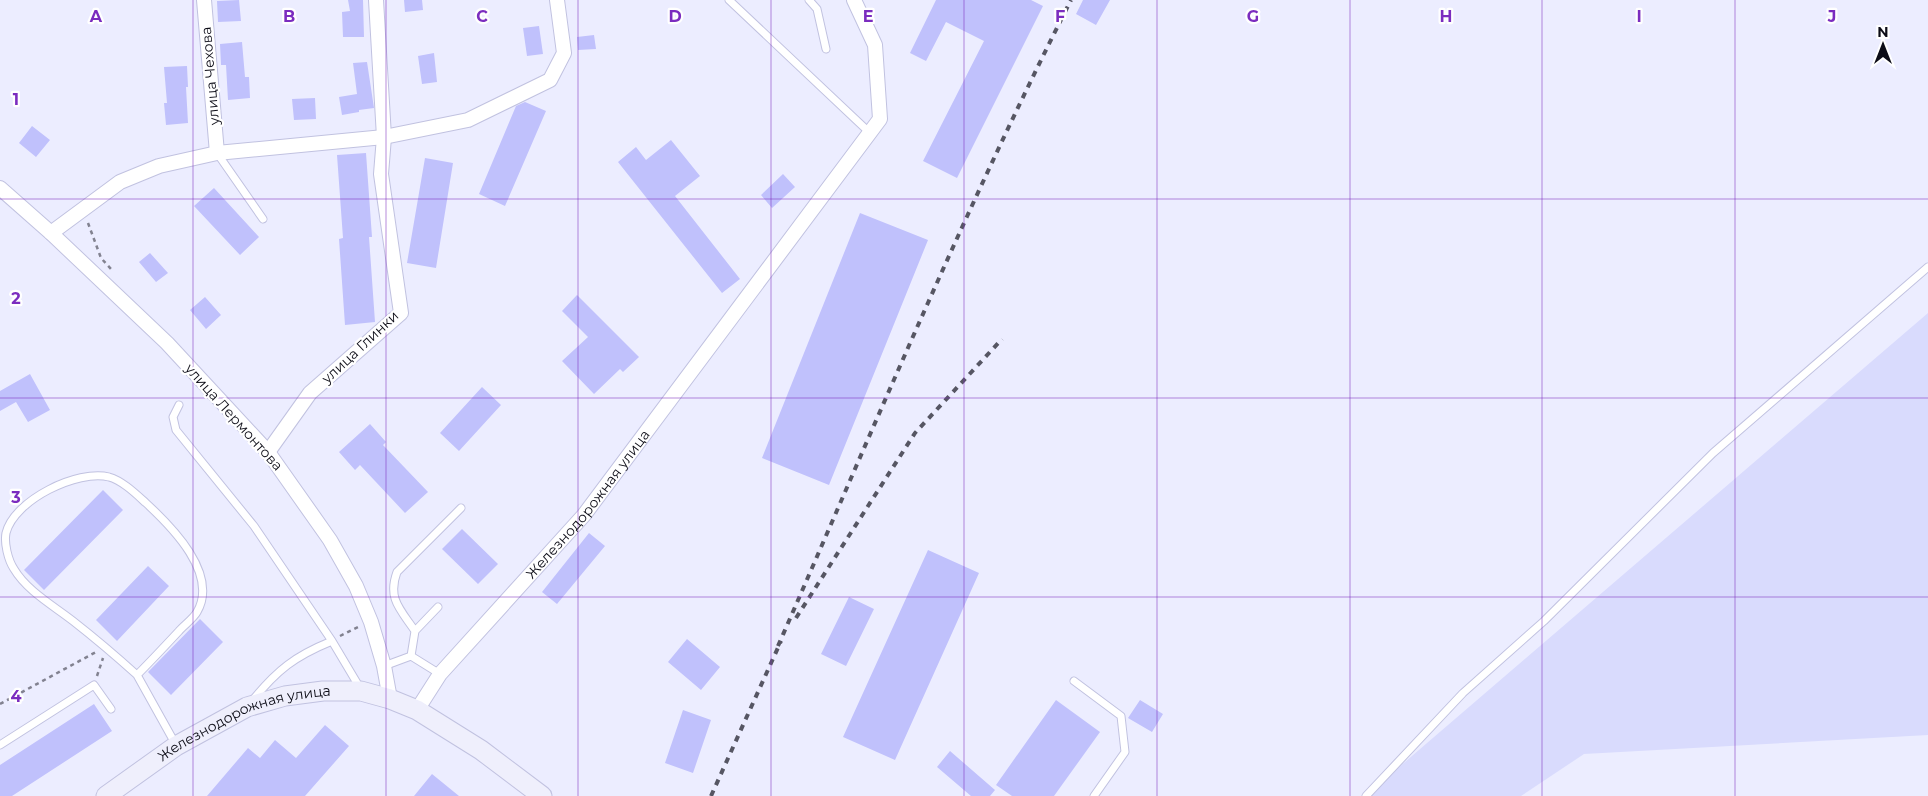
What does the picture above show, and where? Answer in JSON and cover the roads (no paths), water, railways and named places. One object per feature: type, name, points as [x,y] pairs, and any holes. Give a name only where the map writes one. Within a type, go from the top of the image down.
[{"type":"main road","name":"Железнодорожная улица","points":[[106,796],[176,746],[247,707],[286,696],[323,690],[361,691],[390,699],[417,710]]},
{"type":"main road","points":[[417,710],[481,750],[542,796]]},
{"type":"street","name":"улица Чехова","points":[[204,0],[217,153]]},
{"type":"street","name":"улица Глинки","points":[[268,452],[310,393],[401,313],[381,174],[384,137],[376,0]]},
{"type":"street","points":[[51,233],[120,182],[159,166],[217,153],[384,137],[468,120],[550,80],[564,53],[557,0]]},
{"type":"street","name":"Железнодорожная улица","points":[[417,710],[440,674],[584,515],[880,119],[875,45],[854,0]]},
{"type":"street","name":"улица Лермонтова","points":[[0,188],[51,233],[167,343],[268,452],[330,540],[356,586],[371,622],[384,666],[390,699]]},
{"type":"lane","points":[[729,0],[870,133]]},
{"type":"lane","points":[[809,0],[817,9],[826,49]]},
{"type":"lane","points":[[217,153],[264,219]]},
{"type":"lane","points":[[1366,796],[1464,693],[1544,621],[1713,452],[1928,267]]},
{"type":"lane","points":[[179,405],[173,417],[176,430],[254,526],[332,640],[361,691]]},
{"type":"lane","points":[[137,675],[197,612],[203,595],[194,559],[167,523],[133,492],[110,478],[89,476],[70,479],[44,492],[16,514],[6,533],[7,550],[14,569],[29,587],[106,647],[137,675],[176,746]]},
{"type":"lane","points":[[415,631],[395,601],[392,586],[397,572],[461,508]]},
{"type":"lane","points":[[411,656],[415,631],[438,607]]},
{"type":"lane","points":[[247,707],[287,663],[310,649],[332,640]]},
{"type":"lane","points":[[411,656],[440,674]]},
{"type":"lane","points":[[384,666],[411,656]]},
{"type":"lane","points":[[1074,681],[1121,716],[1125,752],[1094,796]]},
{"type":"lane","points":[[0,745],[94,685],[111,709]]},
{"type":"railway","points":[[778,646],[956,240],[993,159],[1071,0]]},
{"type":"railway","points":[[796,618],[915,433],[1002,339]]},
{"type":"railway","points":[[711,796],[781,641]]}]
